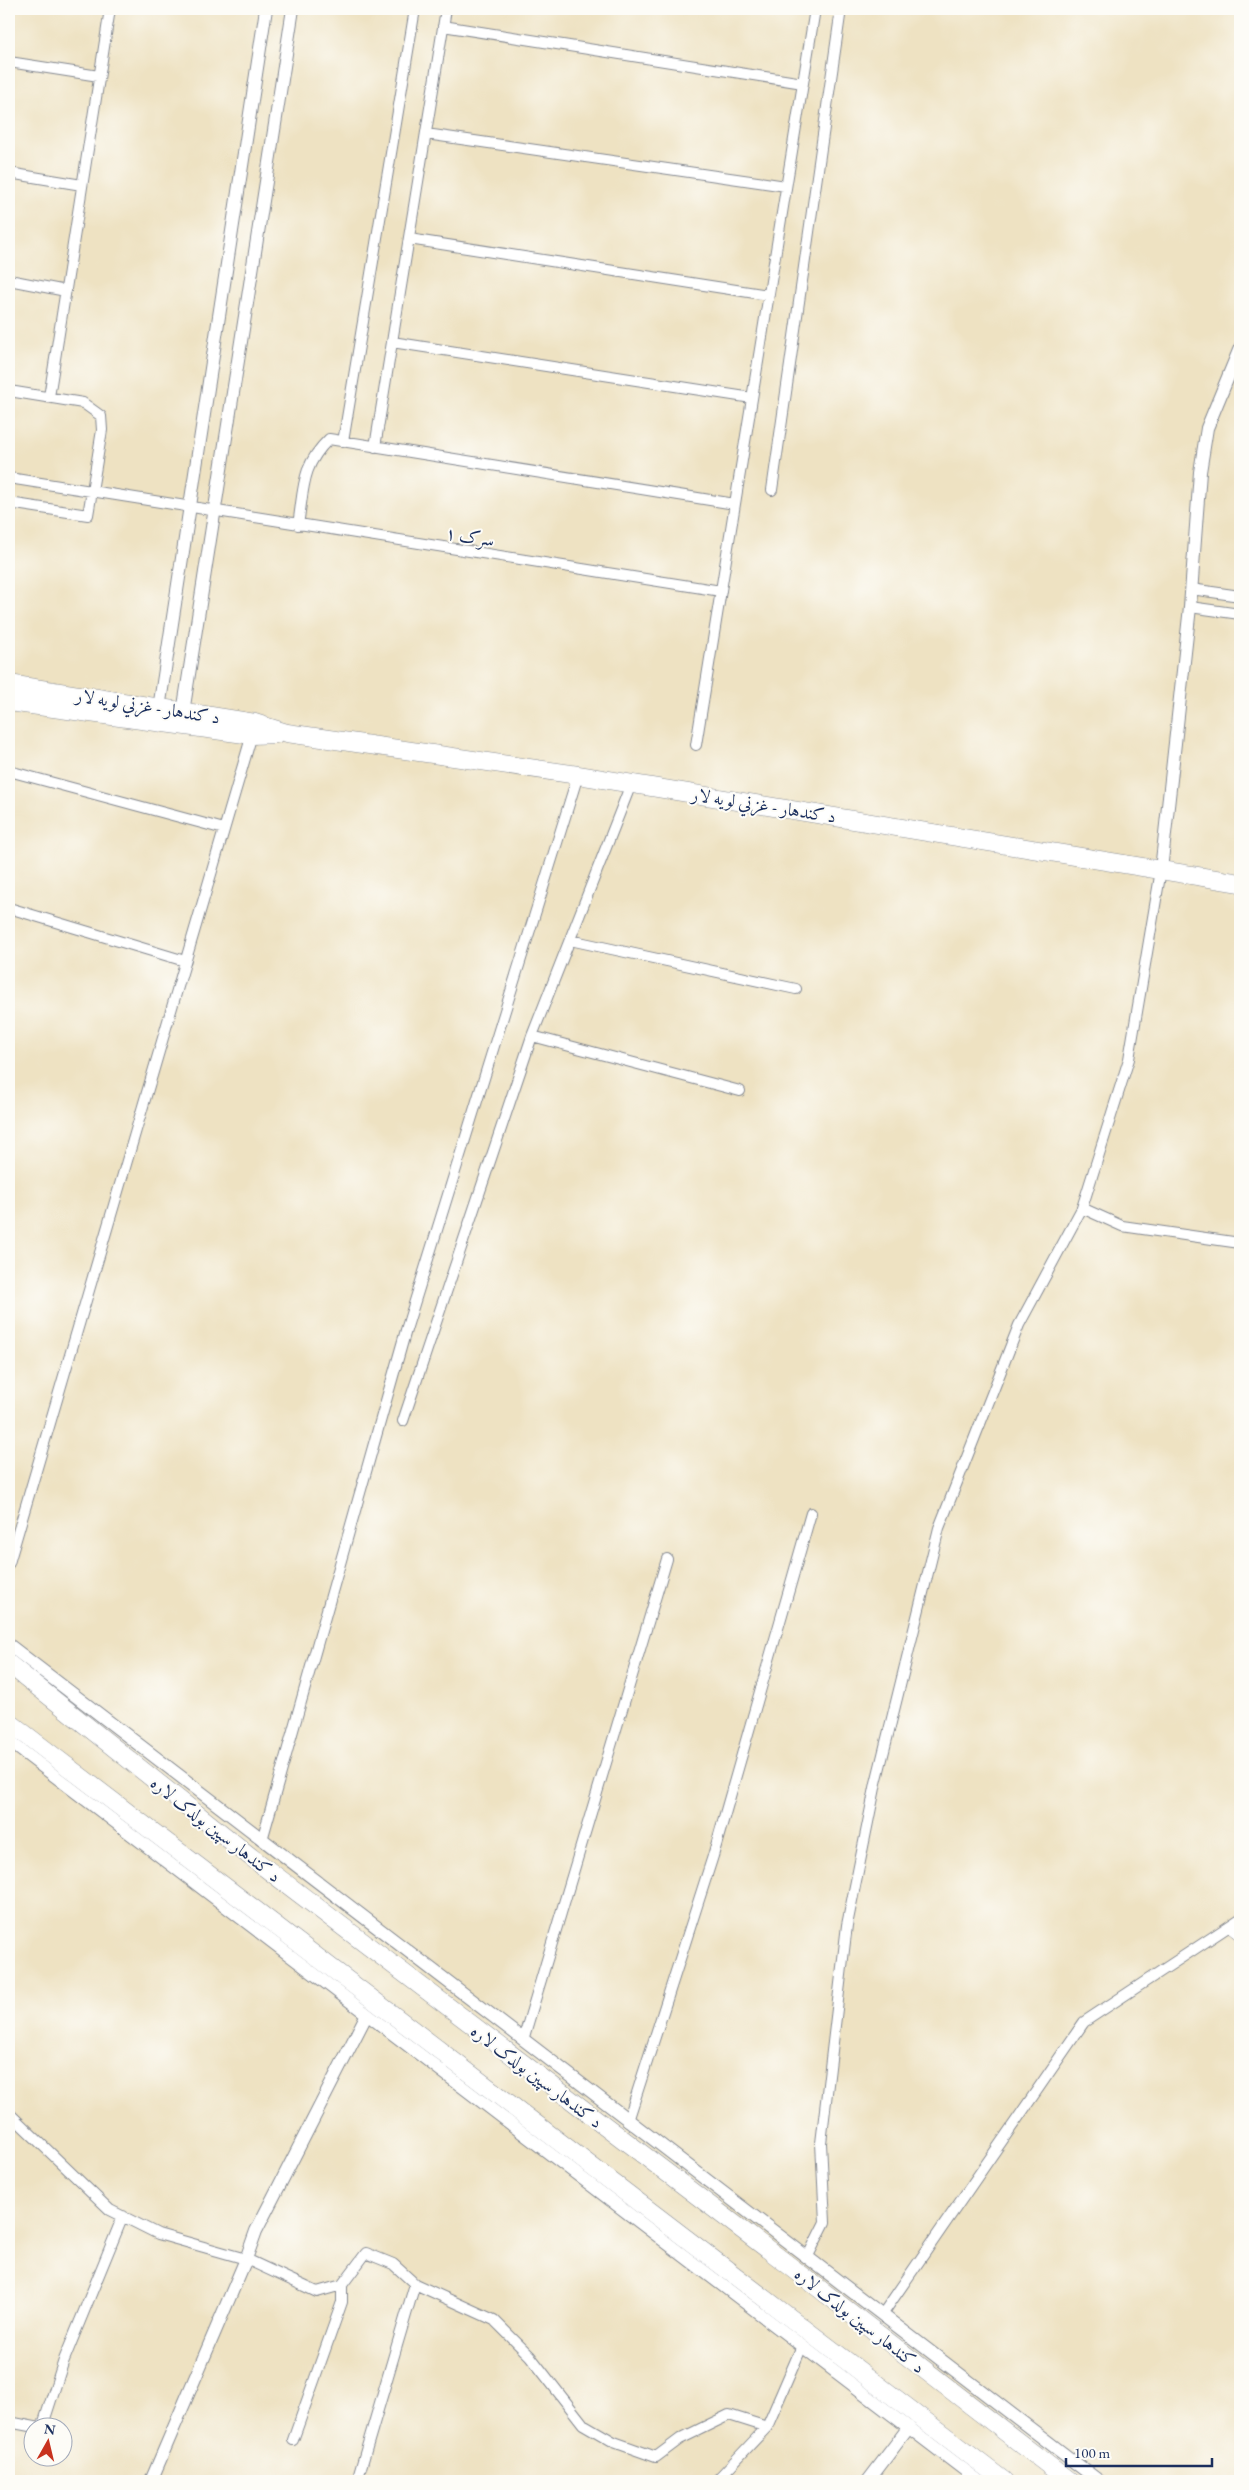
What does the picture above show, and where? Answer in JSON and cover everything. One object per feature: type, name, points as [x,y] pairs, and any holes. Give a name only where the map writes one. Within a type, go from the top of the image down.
[{"type":"highway","name":"د کندهار - غزني لويه لار","points":[[9,684],[158,716]]},
{"type":"highway","name":"د کندهار - غزني لويه لار","points":[[9,702],[182,719],[578,775],[1240,883]]},
{"type":"highway","name":"د کندهار سپین بولدک لاره","points":[[9,1664],[266,1869],[799,2273],[1069,2481]]},
{"type":"highway","points":[[9,1722],[1004,2481]]},
{"type":"street","points":[[49,397],[110,9]]},
{"type":"street","points":[[158,716],[188,507],[266,9]]},
{"type":"street","points":[[182,719],[293,9]]},
{"type":"street","points":[[343,442],[415,9]]},
{"type":"street","points":[[375,447],[446,9]]},
{"type":"street","points":[[696,745],[815,9]]},
{"type":"street","points":[[772,490],[842,9]]},
{"type":"street","points":[[443,26],[803,83]]},
{"type":"street","points":[[9,62],[99,76]]},
{"type":"street","points":[[426,134],[786,186]]},
{"type":"street","points":[[9,172],[82,185]]},
{"type":"street","points":[[409,238],[768,294]]},
{"type":"street","points":[[9,280],[66,291]]},
{"type":"street","points":[[392,342],[752,398]]},
{"type":"street","points":[[807,2258],[825,2222],[821,2143],[848,1925],[876,1783],[939,1528],[1019,1325],[1082,1208],[1129,1059],[1161,870],[1192,589],[1200,472],[1207,428],[1240,348]]},
{"type":"street","points":[[9,391],[83,403],[100,416],[102,430],[88,515],[9,503]]},
{"type":"street","points":[[298,526],[307,468],[315,453],[329,439],[735,504]]},
{"type":"street","name":"سرک ۱","points":[[9,478],[298,526],[721,591]]},
{"type":"street","points":[[1192,589],[1240,596]]},
{"type":"street","points":[[1190,606],[1240,614]]},
{"type":"street","points":[[9,1563],[254,729]]},
{"type":"street","points":[[9,771],[224,830]]},
{"type":"street","points":[[262,1840],[406,1330],[578,775]]},
{"type":"street","points":[[403,1421],[532,1036],[631,784]]},
{"type":"street","points":[[9,908],[185,961]]},
{"type":"street","points":[[570,940],[796,989]]},
{"type":"street","points":[[532,1036],[740,1091]]},
{"type":"street","points":[[1082,1208],[1122,1226],[1240,1243]]},
{"type":"street","points":[[628,2121],[714,1856],[811,1513]]},
{"type":"street","points":[[523,2040],[667,1559]]},
{"type":"street","points":[[9,1644],[1099,2481]]},
{"type":"street","points":[[9,1742],[979,2481]]},
{"type":"street","points":[[882,2315],[1084,2022],[1240,1920]]},
{"type":"street","points":[[1230,1927],[1240,1935]]},
{"type":"street","points":[[151,2481],[246,2259],[256,2231],[367,2014]]},
{"type":"street","points":[[9,2113],[110,2210],[158,2234],[246,2259],[317,2292],[342,2285]]},
{"type":"street","points":[[44,2418],[64,2360],[123,2216]]},
{"type":"street","points":[[293,2440],[342,2302],[342,2285],[366,2253],[393,2264],[415,2284],[494,2320],[530,2356],[583,2424],[614,2442],[656,2458],[680,2439],[729,2415],[767,2427]]},
{"type":"street","points":[[357,2481],[415,2284]]},
{"type":"street","points":[[716,2481],[767,2427],[802,2346]]},
{"type":"street","points":[[9,2422],[22,2424]]},
{"type":"street","points":[[868,2481],[909,2427]]}]
